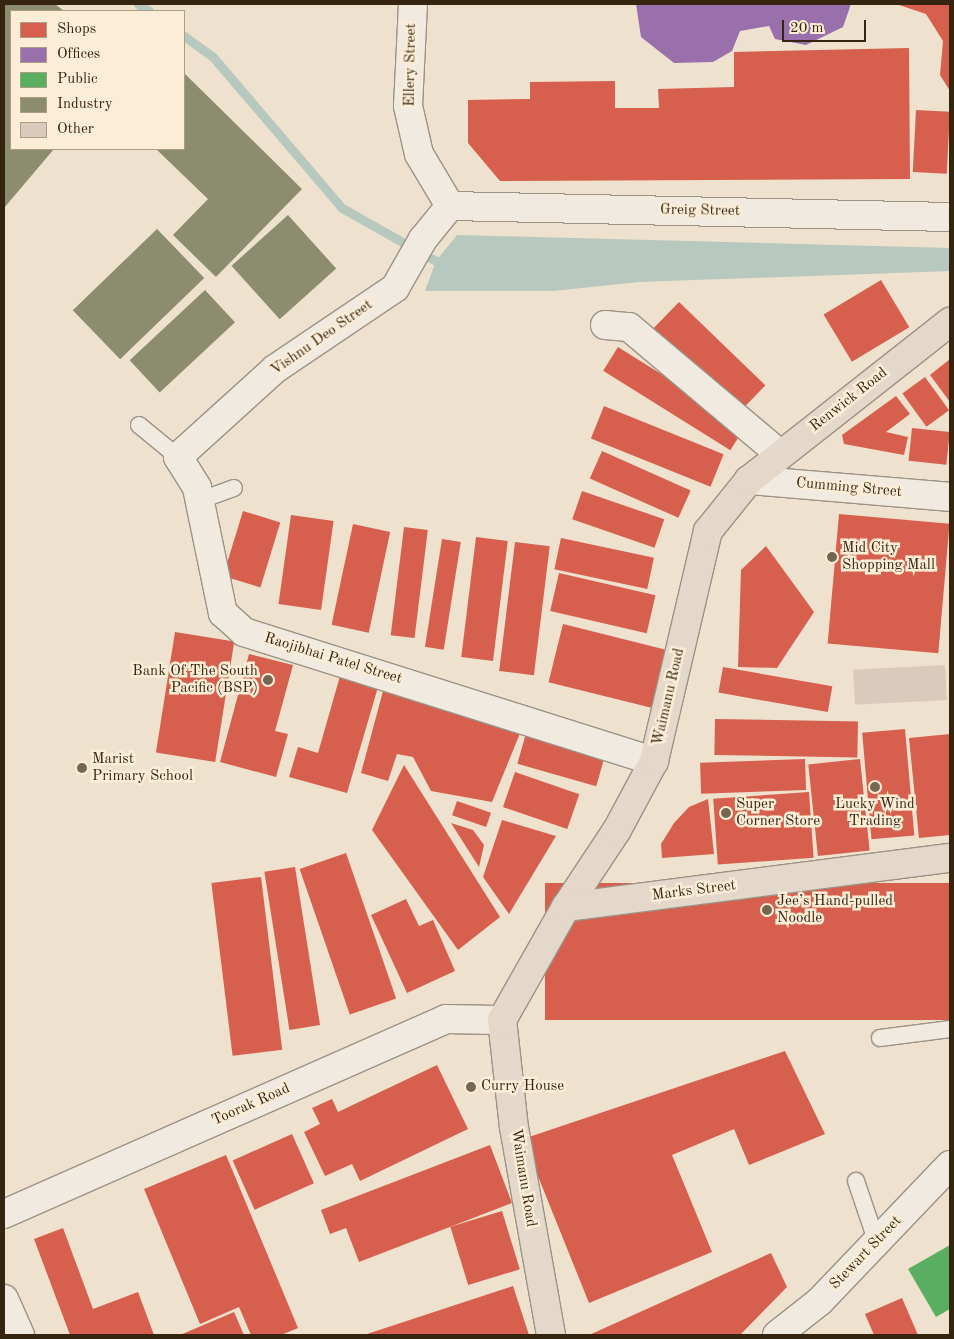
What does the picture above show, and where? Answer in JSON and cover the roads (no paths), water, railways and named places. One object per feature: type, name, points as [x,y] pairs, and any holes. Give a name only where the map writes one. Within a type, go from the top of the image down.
[{"type":"main road","name":"Renwick Road","points":[[749,480],[950,322]]},
{"type":"main road","name":"Waimanu Road","points":[[566,907],[617,830],[654,760],[708,531],[749,480]]},
{"type":"main road","name":"Marks Street","points":[[566,907],[950,858]]},
{"type":"main road","points":[[502,1020],[566,907]]},
{"type":"main road","name":"Waimanu Road","points":[[502,1020],[514,1128],[551,1335]]},
{"type":"street","name":"Ellery Street","points":[[413,4],[408,106],[419,154],[450,206]]},
{"type":"street","name":"Greig Street","points":[[450,206],[950,216]]},
{"type":"street","name":"Vishnu Deo Street","points":[[178,457],[275,369],[395,288],[423,239],[450,206]]},
{"type":"street","points":[[605,325],[629,327],[780,454]]},
{"type":"street","name":"Raojibhai Patel Street","points":[[178,457],[200,500],[223,613],[244,632],[654,760]]},
{"type":"street","name":"Cumming Street","points":[[749,480],[950,497]]},
{"type":"street","name":"Toorak Road","points":[[4,1214],[446,1019],[502,1020]]},
{"type":"street","name":"Stewart Street","points":[[777,1335],[820,1301],[950,1165]]},
{"type":"street","points":[[4,1299],[20,1335]]},
{"type":"lane","name":"Raojibhai Patel Street","points":[[139,425],[178,457]]},
{"type":"lane","points":[[200,500],[234,488]]},
{"type":"lane","points":[[880,1038],[950,1029]]},
{"type":"lane","points":[[856,1181],[877,1243]]},
{"type":"waterway","points":[[138,4],[147,10]]},
{"type":"waterway","points":[[185,37],[213,57],[342,208],[436,261]]},
{"type":"place","name":"Mid City Shopping Mall","points":[[832,557]]},
{"type":"place","name":"Bank Of The South Pacific (BSP)","points":[[268,680]]},
{"type":"place","name":"Marist Primary School","points":[[82,768]]},
{"type":"place","name":"Lucky Wind Trading","points":[[875,787]]},
{"type":"place","name":"Super Corner Store","points":[[726,813]]},
{"type":"place","name":"Jee’s Hand-pulled Noodle","points":[[767,910]]},
{"type":"place","name":"Curry House","points":[[471,1087]]}]
